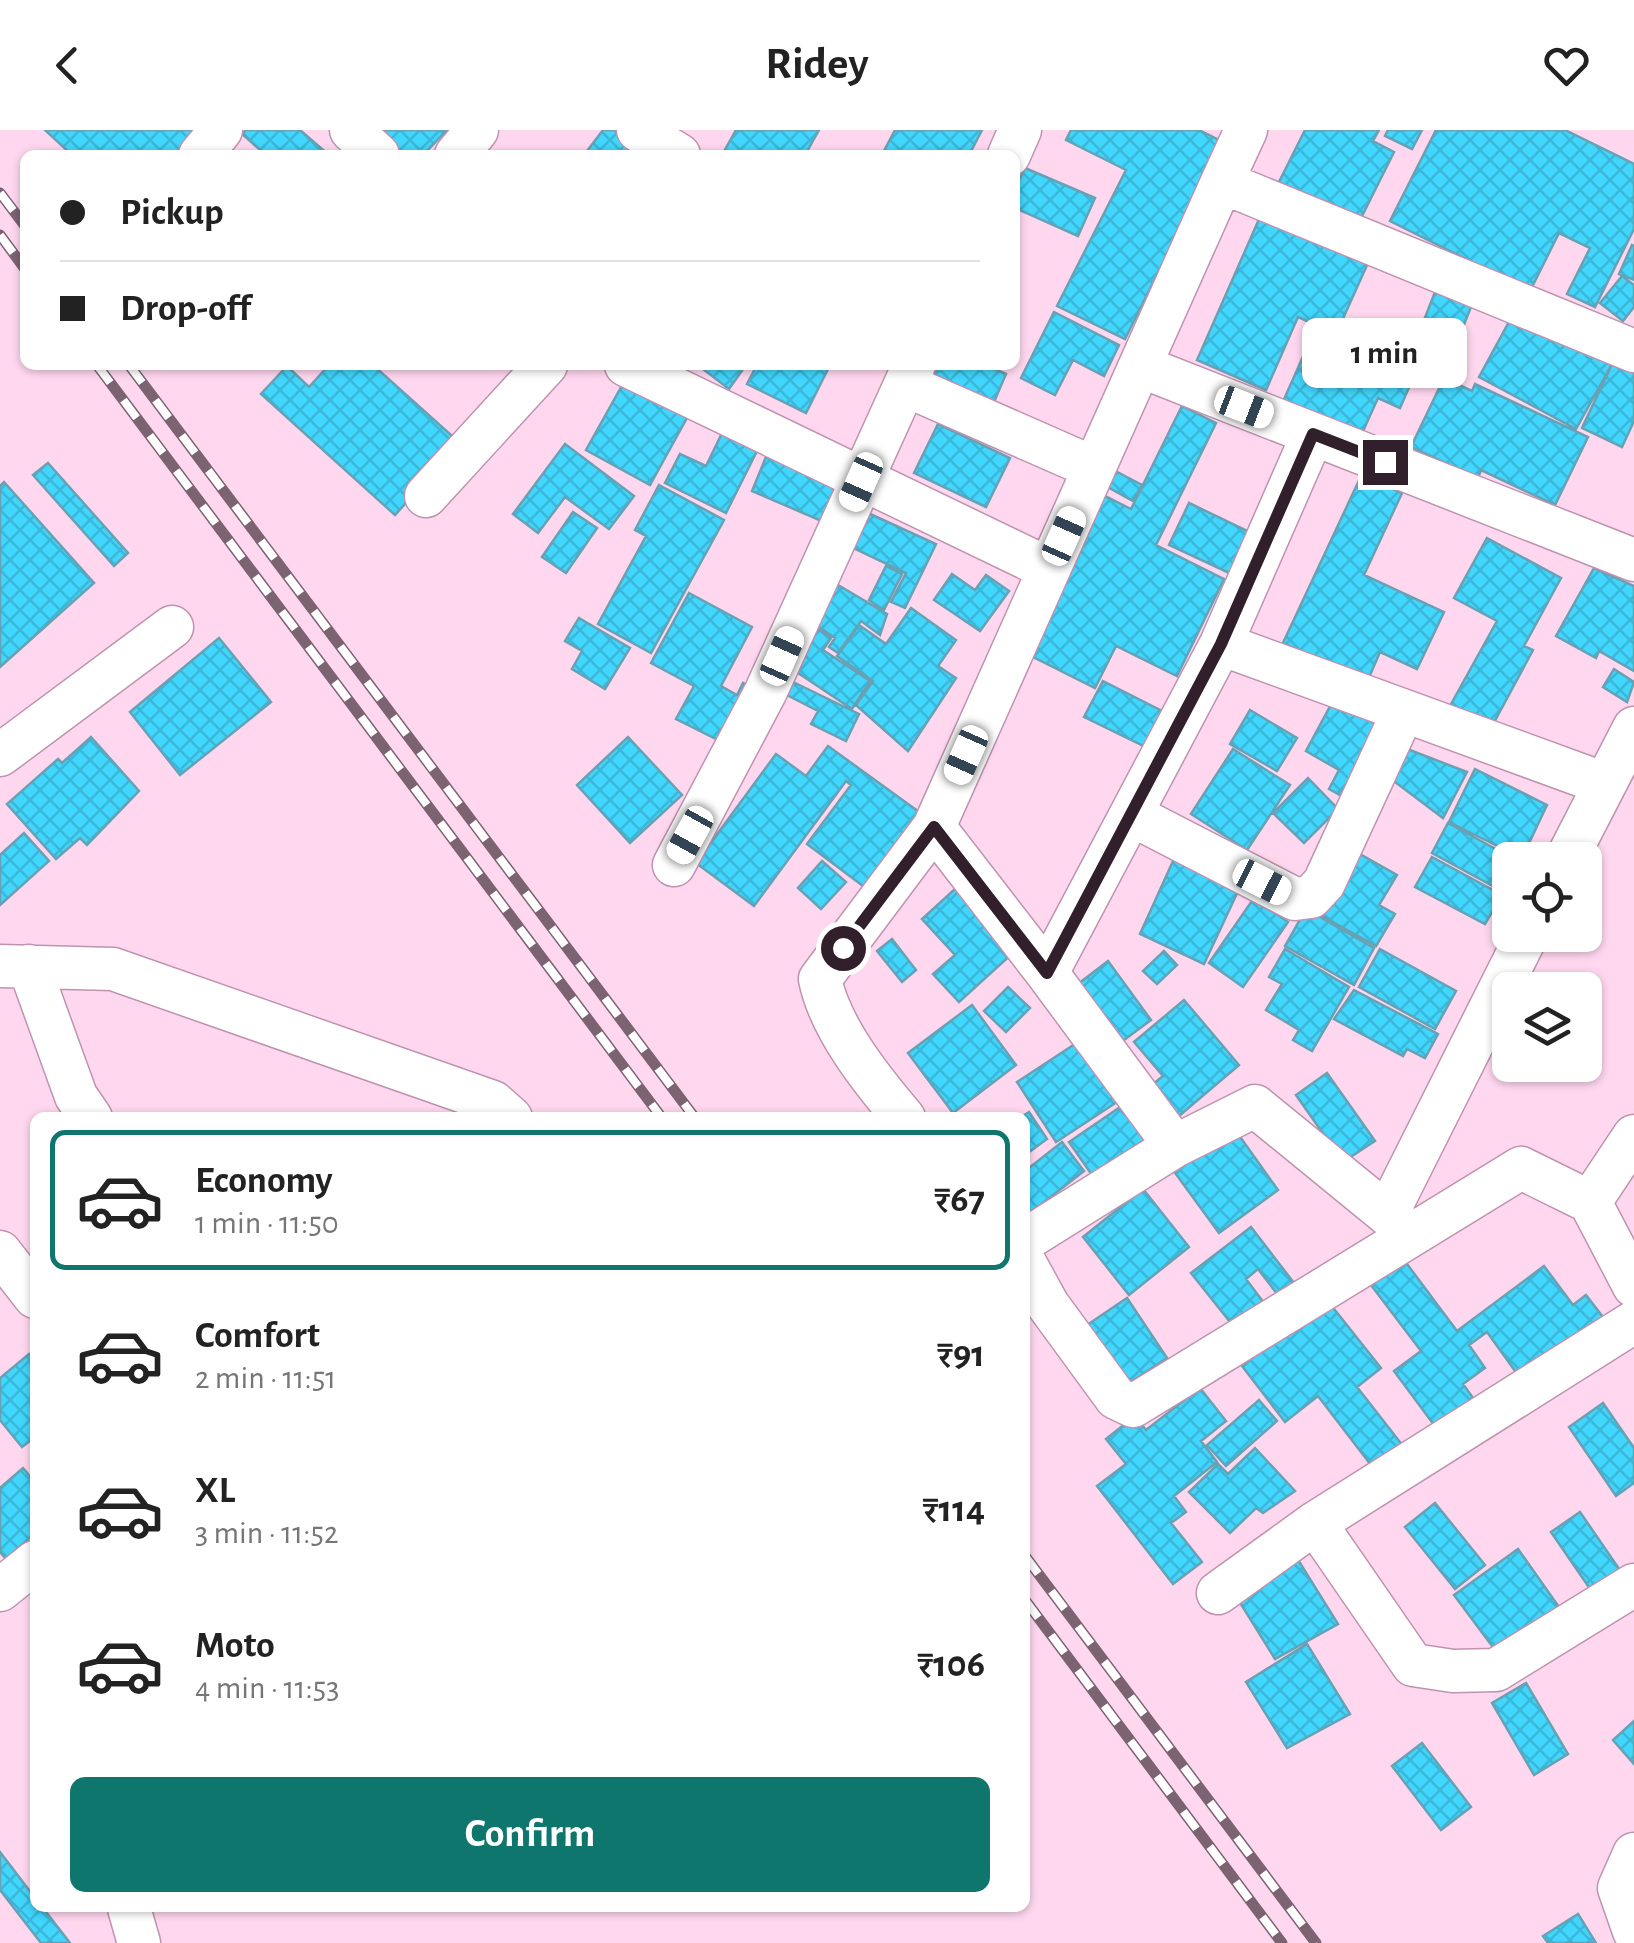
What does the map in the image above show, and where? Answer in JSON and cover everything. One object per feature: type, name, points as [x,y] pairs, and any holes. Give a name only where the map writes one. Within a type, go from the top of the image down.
[{"type":"street","points":[[204,150],[221,130]]},
{"type":"street","points":[[351,130],[373,150]]},
{"type":"street","points":[[460,150],[478,130]]},
{"type":"street","points":[[638,130],[671,150]]},
{"type":"street","points":[[900,1112],[847,1039],[825,1001],[820,979],[934,827],[1246,130]]},
{"type":"street","points":[[1222,182],[1634,351]]},
{"type":"street","points":[[1140,366],[1634,560]]},
{"type":"street","points":[[426,496],[541,370]]},
{"type":"street","points":[[636,370],[861,482],[1049,569]]},
{"type":"street","points":[[674,864],[766,692],[910,375],[1094,468]]},
{"type":"street","points":[[1047,973],[1221,644],[1313,434]]},
{"type":"street","points":[[2,749],[172,627]]},
{"type":"street","points":[[1221,644],[1605,784]]},
{"type":"street","points":[[1132,815],[1294,899],[1310,897],[1324,883],[1402,712]]},
{"type":"street","points":[[1575,842],[1634,728]]},
{"type":"street","points":[[934,827],[1175,1146]]},
{"type":"street","points":[[1399,1224],[1519,952]]},
{"type":"street","points":[[87,1112],[14,966],[112,969],[454,1104],[493,1102],[504,1112]]},
{"type":"street","points":[[1030,1237],[1175,1146],[1255,1106],[1399,1224]]},
{"type":"street","points":[[1590,1202],[1634,1136]]},
{"type":"street","points":[[1030,1273],[1048,1305],[1116,1398],[1132,1406],[1399,1224],[1520,1168],[1590,1202],[1634,1286]]},
{"type":"street","points":[[0,1252],[30,1291]]},
{"type":"street","points":[[1218,1593],[1315,1524],[1634,1322]]},
{"type":"street","points":[[1315,1524],[1414,1665],[1453,1671],[1496,1670],[1634,1585]]},
{"type":"street","points":[[0,1590],[30,1566]]},
{"type":"street","points":[[1634,1854],[1619,1888],[1634,1931]]},
{"type":"street","points":[[130,1912],[139,1943]]},
{"type":"building","points":[[45,130],[203,130],[185,150],[67,150]]},
{"type":"building","points":[[246,130],[300,130],[323,150],[260,150],[242,134]]},
{"type":"building","points":[[365,130],[447,130],[428,150],[385,150]]},
{"type":"building","points":[[603,130],[614,130],[633,145],[629,150],[588,150]]},
{"type":"building","points":[[736,130],[819,130],[808,150],[725,150]]},
{"type":"building","points":[[895,130],[982,130],[972,150],[885,150]]},
{"type":"building","points":[[1071,130],[1199,130],[1223,142],[1125,339],[1057,306],[1126,170],[1066,140]]},
{"type":"building","points":[[1305,130],[1379,130],[1373,141],[1394,152],[1359,222],[1279,182]]},
{"type":"building","points":[[1388,130],[1422,130],[1412,149],[1385,136]]},
{"type":"building","points":[[1436,130],[1565,130],[1634,164],[1634,229],[1595,307],[1567,294],[1590,248],[1559,233],[1530,291],[1390,221]]},
{"type":"building","points":[[1025,168],[1095,198],[1078,236],[1020,210],[1020,178]]},
{"type":"building","points":[[1260,217],[1368,263],[1336,334],[1298,317],[1266,390],[1197,360]]},
{"type":"building","points":[[1634,246],[1634,280],[1619,274]]},
{"type":"building","points":[[1622,276],[1634,285],[1634,307],[1623,321],[1600,303]]},
{"type":"building","points":[[1437,287],[1473,302],[1444,375],[1408,361]]},
{"type":"building","points":[[1516,309],[1613,362],[1576,429],[1479,377]]},
{"type":"building","points":[[1054,312],[1119,345],[1104,376],[1073,360],[1055,395],[1021,378]]},
{"type":"building","points":[[1314,332],[1414,376],[1400,408],[1378,398],[1359,440],[1281,406]]},
{"type":"building","points":[[1616,356],[1634,364],[1634,421],[1622,447],[1582,428]]},
{"type":"building","points":[[283,370],[291,370],[309,387],[324,370],[379,370],[460,443],[395,515],[261,394]]},
{"type":"building","points":[[704,370],[742,370],[729,389]]},
{"type":"building","points":[[754,370],[828,370],[806,413],[747,384]]},
{"type":"building","points":[[936,370],[997,370],[1006,374],[994,402],[934,376]]},
{"type":"building","points":[[1444,378],[1472,391],[1475,384],[1588,437],[1555,505],[1481,470],[1478,478],[1411,447]]},
{"type":"building","points":[[624,382],[688,416],[650,485],[586,450]]},
{"type":"building","points":[[1182,406],[1216,423],[1156,545],[1224,579],[1177,676],[1116,646],[1095,688],[1025,653],[1103,495],[1131,509]]},
{"type":"building","points":[[938,424],[1010,458],[986,507],[914,473]]},
{"type":"building","points":[[726,425],[761,443],[726,513],[665,483],[680,454],[706,466]]},
{"type":"building","points":[[565,444],[634,496],[609,529],[565,497],[538,533],[513,514]]},
{"type":"building","points":[[768,452],[841,483],[824,522],[752,491]]},
{"type":"building","points":[[48,463],[128,553],[114,566],[33,475]]},
{"type":"building","points":[[1104,465],[1142,485],[1133,501],[1095,480]]},
{"type":"building","points":[[1362,474],[1402,493],[1364,575],[1444,612],[1417,669],[1380,652],[1367,682],[1283,643]]},
{"type":"building","points":[[4,482],[94,583],[0,667],[0,486]]},
{"type":"building","points":[[659,485],[724,520],[651,653],[598,624],[646,536],[635,530]]},
{"type":"building","points":[[1189,503],[1260,537],[1240,578],[1169,545]]},
{"type":"building","points":[[573,512],[597,528],[566,573],[542,557]]},
{"type":"building","points":[[868,513],[936,544],[905,608],[891,602],[906,573],[853,548]]},
{"type":"building","points":[[1487,538],[1561,578],[1524,646],[1533,650],[1491,728],[1450,706],[1497,621],[1454,598]]},
{"type":"building","points":[[886,566],[902,574],[884,610],[869,600]]},
{"type":"building","points":[[1594,568],[1634,586],[1634,671],[1599,651],[1596,658],[1556,636]]},
{"type":"building","points":[[952,574],[975,590],[986,575],[1009,591],[980,631],[934,600]]},
{"type":"building","points":[[828,579],[887,614],[880,635],[861,621],[838,653],[829,647],[835,638],[809,620]]},
{"type":"building","points":[[689,593],[752,627],[721,686],[737,695],[743,683],[759,691],[730,746],[676,719],[694,686],[651,663]]},
{"type":"building","points":[[911,608],[956,640],[938,666],[956,678],[908,751],[856,705],[873,681],[837,656],[859,625],[886,644]]},
{"type":"building","points":[[579,618],[630,648],[605,689],[572,669],[582,651],[565,641]]},
{"type":"building","points":[[813,626],[831,638],[823,650],[870,681],[852,709],[786,665]]},
{"type":"building","points":[[219,638],[271,702],[180,775],[130,712]]},
{"type":"building","points":[[1614,669],[1634,682],[1627,702],[1603,687]]},
{"type":"building","points":[[787,679],[859,714],[846,741],[811,724],[818,711],[781,692]]},
{"type":"building","points":[[1103,681],[1172,716],[1154,751],[1084,717]]},
{"type":"building","points":[[1334,699],[1379,724],[1340,795],[1329,789],[1339,770],[1306,751]]},
{"type":"building","points":[[1250,710],[1297,738],[1277,771],[1230,744]]},
{"type":"building","points":[[91,737],[139,791],[87,845],[80,838],[56,859],[7,804],[58,759],[62,763]]},
{"type":"building","points":[[628,737],[682,795],[630,843],[577,785]]},
{"type":"building","points":[[828,746],[926,817],[871,892],[807,844],[851,785],[846,781],[754,906],[696,863],[776,754],[806,776]]},
{"type":"building","points":[[1402,747],[1467,772],[1443,818],[1387,776]]},
{"type":"building","points":[[1233,749],[1290,785],[1247,850],[1191,814]]},
{"type":"building","points":[[1475,769],[1547,805],[1530,842],[1492,843],[1449,822]]},
{"type":"building","points":[[1308,778],[1338,809],[1304,843],[1273,813]]},
{"type":"building","points":[[1448,823],[1492,847],[1492,886],[1432,853]]},
{"type":"building","points":[[24,833],[49,861],[0,905],[0,855]]},
{"type":"building","points":[[1351,849],[1397,875],[1379,905],[1395,914],[1376,946],[1315,912]]},
{"type":"building","points":[[1432,857],[1492,890],[1492,912],[1485,924],[1415,887]]},
{"type":"building","points":[[1174,859],[1239,889],[1204,964],[1140,934]]},
{"type":"building","points":[[822,861],[846,882],[821,909],[798,888]]},
{"type":"building","points":[[956,888],[1014,952],[959,1002],[933,974],[955,955],[922,919]]},
{"type":"building","points":[[1254,898],[1288,922],[1243,987],[1209,963]]},
{"type":"building","points":[[1306,909],[1374,948],[1354,985],[1285,946]]},
{"type":"building","points":[[892,939],[916,970],[902,982],[877,951]]},
{"type":"building","points":[[1285,949],[1349,987],[1312,1051],[1293,1040],[1299,1030],[1266,1010],[1282,984],[1269,977]]},
{"type":"building","points":[[1380,949],[1456,991],[1435,1029],[1359,987]]},
{"type":"building","points":[[1164,951],[1177,965],[1157,984],[1143,971]]},
{"type":"building","points":[[1108,961],[1151,1020],[1120,1043],[1078,984]]},
{"type":"building","points":[[1008,987],[1030,1008],[1006,1032],[984,1011]]},
{"type":"building","points":[[1354,990],[1438,1034],[1425,1058],[1407,1049],[1403,1056],[1334,1019]]},
{"type":"building","points":[[1184,1000],[1239,1065],[1179,1116],[1152,1085],[1163,1076],[1134,1042]]},
{"type":"building","points":[[972,1005],[1016,1065],[952,1112],[908,1053]]},
{"type":"building","points":[[1078,1042],[1117,1102],[1056,1142],[1017,1082]]},
{"type":"building","points":[[1327,1073],[1375,1141],[1343,1162],[1296,1095]]},
{"type":"building","points":[[1129,1101],[1152,1135],[1092,1175],[1069,1142]]},
{"type":"building","points":[[1030,1114],[1047,1139],[1030,1151]]},
{"type":"building","points":[[1233,1127],[1278,1190],[1219,1233],[1173,1170]]},
{"type":"building","points":[[1062,1142],[1084,1171],[1030,1213],[1030,1167]]},
{"type":"building","points":[[1143,1189],[1189,1247],[1129,1295],[1083,1237]]},
{"type":"building","points":[[1251,1227],[1294,1283],[1278,1295],[1258,1269],[1246,1279],[1264,1303],[1234,1327],[1191,1273]]},
{"type":"building","points":[[1404,1260],[1457,1331],[1544,1266],[1573,1305],[1586,1295],[1606,1321],[1523,1382],[1487,1332],[1469,1345],[1485,1368],[1463,1384],[1476,1402],[1434,1425],[1394,1371],[1421,1351],[1371,1285]]},
{"type":"building","points":[[1127,1298],[1167,1358],[1128,1384],[1087,1325]]},
{"type":"building","points":[[1327,1300],[1381,1368],[1357,1387],[1403,1446],[1374,1469],[1318,1396],[1285,1422],[1242,1366]]},
{"type":"building","points":[[30,1355],[30,1441],[22,1447],[0,1420],[0,1378]]},
{"type":"building","points":[[1200,1388],[1226,1421],[1201,1441],[1217,1462],[1174,1496],[1186,1512],[1171,1523],[1202,1562],[1173,1584],[1097,1486],[1126,1464],[1106,1439],[1135,1416],[1146,1430]]},
{"type":"building","points":[[1259,1400],[1277,1421],[1226,1466],[1207,1445]]},
{"type":"building","points":[[1603,1403],[1634,1448],[1634,1483],[1616,1496],[1569,1427]]},
{"type":"building","points":[[1255,1448],[1295,1491],[1263,1513],[1256,1508],[1230,1533],[1189,1492],[1218,1464],[1228,1474]]},
{"type":"building","points":[[23,1468],[30,1476],[30,1537],[6,1559],[0,1552],[0,1488]]},
{"type":"building","points":[[1435,1503],[1485,1565],[1455,1589],[1405,1527]]},
{"type":"building","points":[[1580,1512],[1626,1579],[1597,1599],[1551,1532]]},
{"type":"building","points":[[1518,1549],[1566,1617],[1495,1650],[1454,1595]]},
{"type":"building","points":[[1295,1555],[1338,1624],[1275,1659],[1234,1593]]},
{"type":"building","points":[[1307,1644],[1350,1714],[1287,1748],[1246,1682]]},
{"type":"building","points":[[1526,1683],[1568,1754],[1534,1775],[1492,1703]]},
{"type":"building","points":[[1634,1721],[1634,1764],[1613,1740]]},
{"type":"building","points":[[1422,1743],[1471,1807],[1441,1830],[1392,1766]]},
{"type":"building","points":[[0,1852],[30,1891],[30,1912],[46,1912],[70,1943],[41,1943],[0,1890]]},
{"type":"building","points":[[1578,1914],[1596,1943],[1548,1943],[1543,1936]]},
{"type":"railway","points":[[0,193],[20,219]]},
{"type":"railway","points":[[0,235],[20,262]]},
{"type":"railway","points":[[101,370],[657,1112]]},
{"type":"railway","points":[[133,370],[690,1112]]},
{"type":"railway","points":[[1030,1563],[1316,1943]]},
{"type":"railway","points":[[1030,1607],[1282,1943]]},
{"type":"route","points":[[843,948],[934,827],[1047,973],[1221,644],[1313,434],[1385,462]]}]
